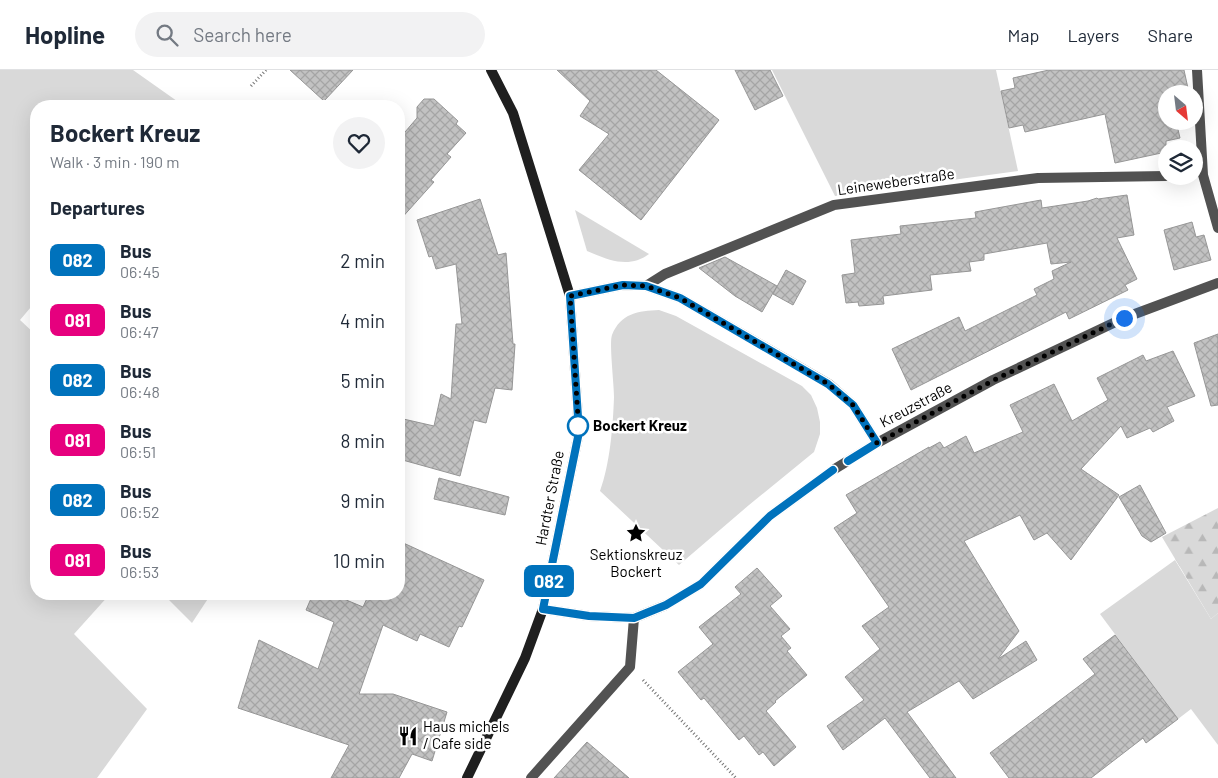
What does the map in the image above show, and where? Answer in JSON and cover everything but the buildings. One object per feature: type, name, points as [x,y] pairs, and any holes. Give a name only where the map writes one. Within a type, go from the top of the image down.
[{"type":"main road","name":"Hardter Straße","points":[[467,778],[524,658],[543,609],[579,432],[570,296],[514,113],[491,70]]},
{"type":"street","points":[[1197,70],[1198,140]]},
{"type":"street","name":"Leineweberstraße","points":[[646,286],[665,274],[834,206],[1038,178],[1158,176]]},
{"type":"street","points":[[1202,185],[1218,228]]},
{"type":"street","name":"Kreuzstraße","points":[[543,609],[589,616],[634,618],[666,605],[701,584],[770,516],[833,470],[877,443],[994,380],[1124,318],[1218,283]]},
{"type":"street","points":[[570,296],[623,285],[646,286],[680,298],[828,384],[853,405],[877,443]]},
{"type":"street","points":[[531,778],[630,667],[634,618]]},
{"type":"path","points":[[251,86],[266,70]]},
{"type":"path","points":[[630,667],[736,778]]},
{"type":"green space","points":[[0,70],[133,70],[176,100],[30,100],[30,308],[20,320],[30,329],[30,600],[105,600],[74,634],[147,709],[97,778],[0,778]]},
{"type":"green space","points":[[772,70],[996,70],[1018,171],[835,196]]},
{"type":"green space","points":[[575,210],[649,254],[634,261],[618,262],[587,251]]},
{"type":"green space","points":[[659,310],[676,316],[802,386],[811,395],[817,408],[820,422],[820,434],[814,452],[679,565],[600,491],[609,457],[613,420],[612,335],[620,322],[625,318],[644,311]]},
{"type":"green space","points":[[1218,508],[1218,613],[1211,619],[1162,537]]},
{"type":"green space","points":[[1175,560],[1211,619],[1218,613],[1218,745],[1191,709],[1178,719],[1100,614]]},
{"type":"green space","points":[[169,600],[207,600],[192,623]]},
{"type":"bus line","name":"082","points":[[833,470],[770,516],[701,584],[666,605],[634,618],[589,616],[543,609],[579,432],[570,296],[623,285],[646,286],[680,298],[828,384],[853,405],[877,443],[848,461]]},
{"type":"place","name":"Bockert Kreuz","points":[[578,426]]},
{"type":"place","name":"Sektionskreuz Bockert","points":[[636,533]]},
{"type":"place","name":"Haus michels / Cafe side","points":[[408,736]]},
{"type":"route","points":[[578,426],[579,432],[570,296],[623,285],[646,286],[680,298],[828,384],[853,405],[877,443],[994,380],[1124,318]]}]
